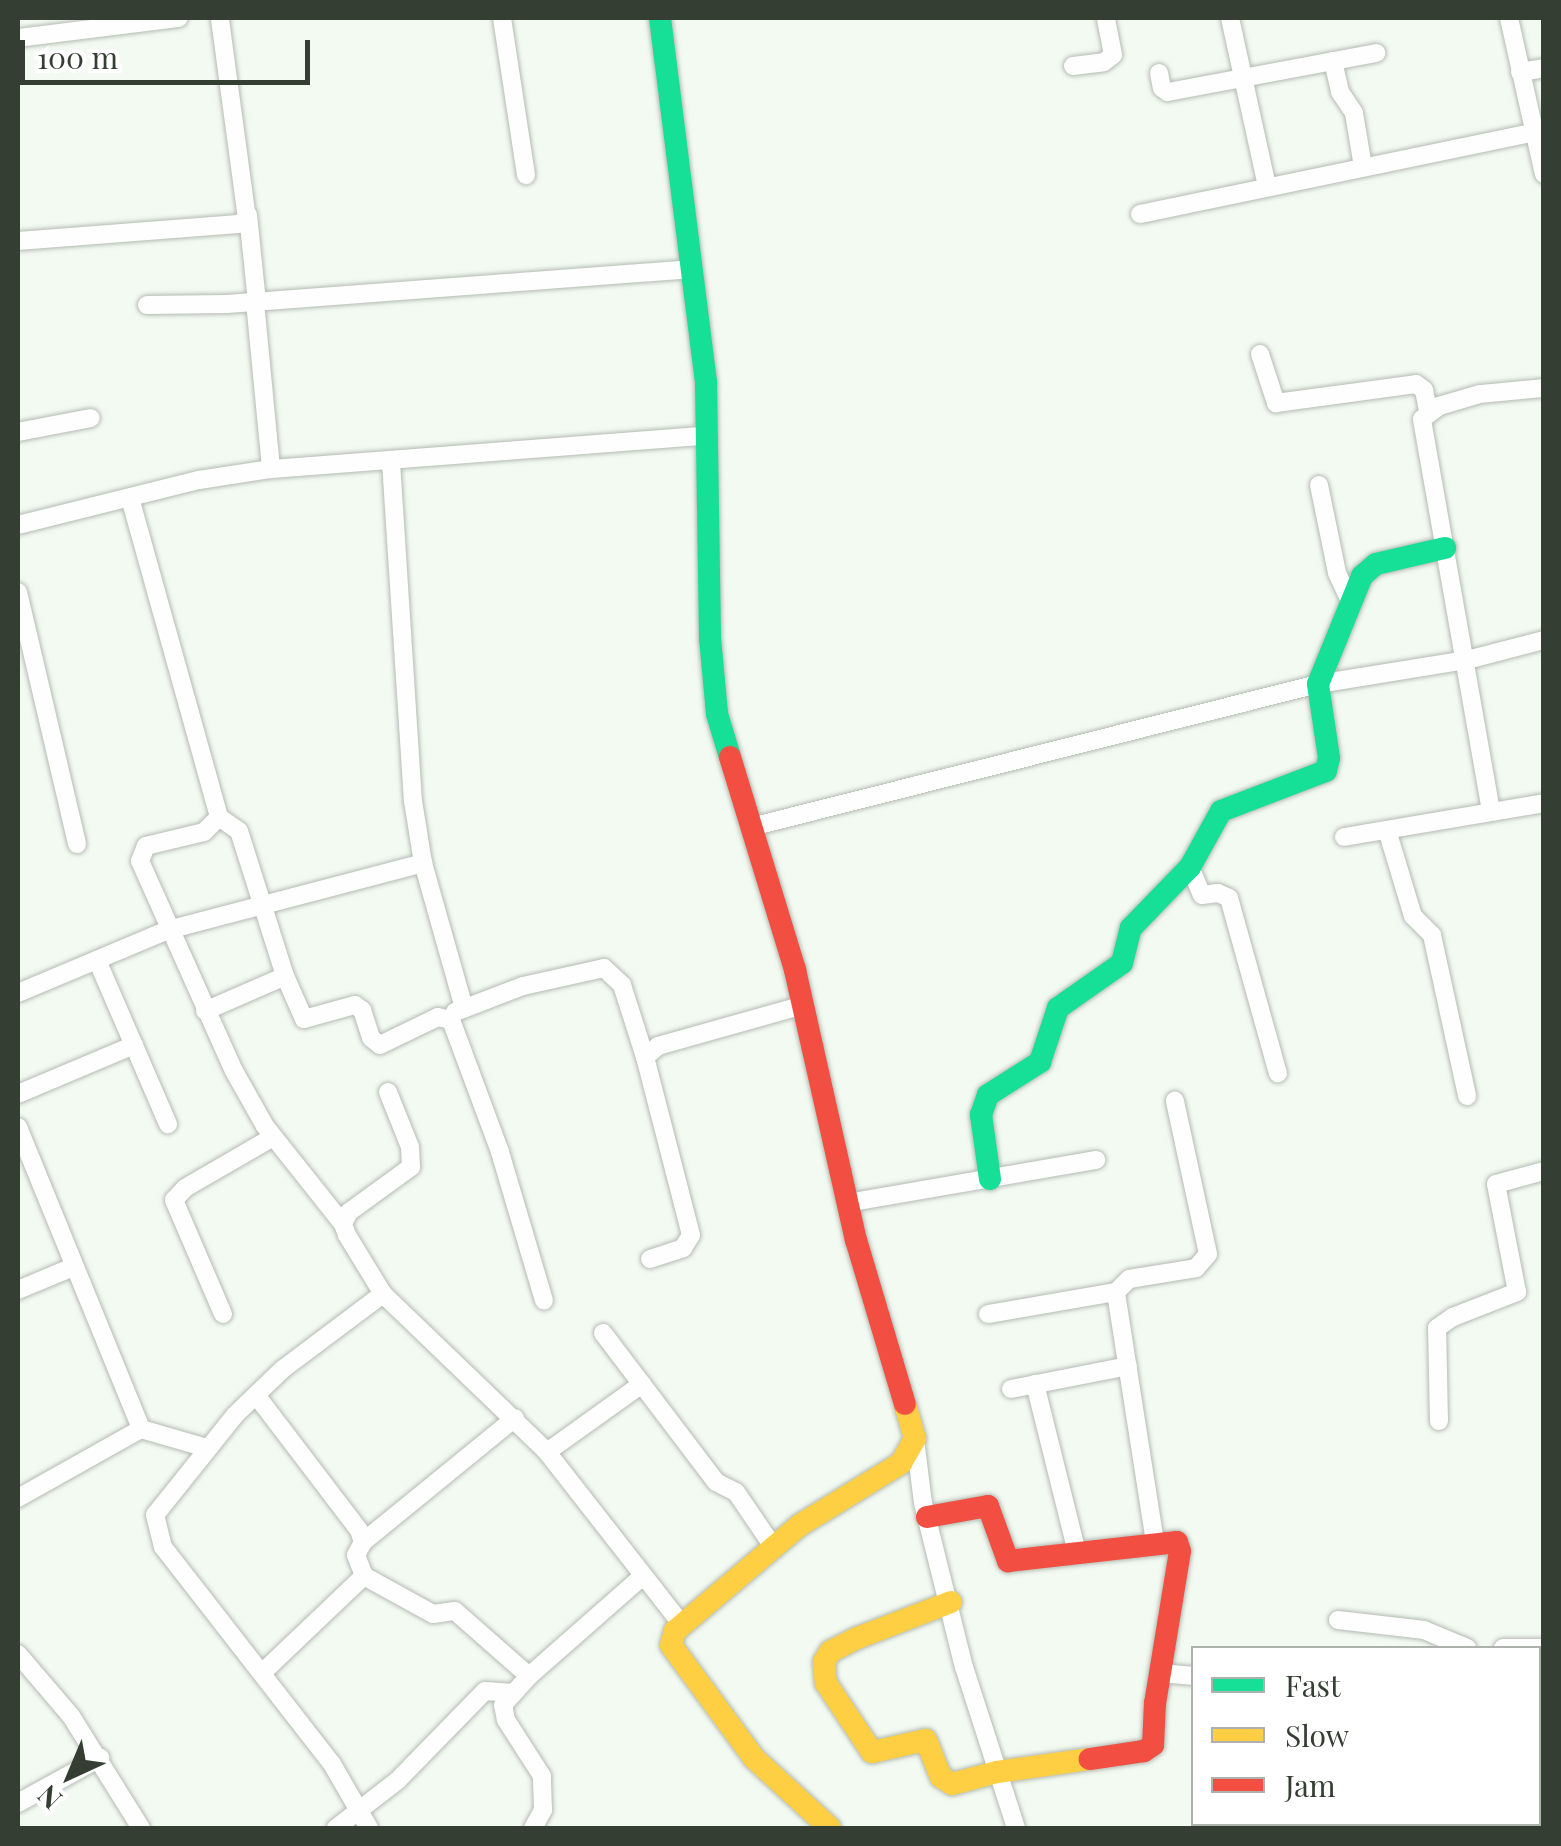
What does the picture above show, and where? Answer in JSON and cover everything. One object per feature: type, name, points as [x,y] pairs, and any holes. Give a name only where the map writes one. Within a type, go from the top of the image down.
[{"type":"street","points":[[18,38],[179,18]]},
{"type":"street","points":[[220,18],[248,215],[271,469]]},
{"type":"street","points":[[502,18],[526,175]]},
{"type":"street","points":[[660,18],[694,269],[708,435],[710,638],[717,714],[804,1005],[847,1204],[916,1439],[927,1517],[964,1667],[1016,1828]]},
{"type":"street","points":[[1073,66],[1110,59],[1113,47],[1106,18]]},
{"type":"street","points":[[1230,18],[1267,186]]},
{"type":"street","points":[[1510,18],[1531,132],[1543,173]]},
{"type":"street","points":[[1158,73],[1162,88],[1168,92],[1376,53]]},
{"type":"street","points":[[1333,61],[1340,92],[1354,113],[1363,167]]},
{"type":"street","points":[[1520,72],[1544,68]]},
{"type":"street","points":[[1140,214],[1531,132]]},
{"type":"street","points":[[18,240],[238,224],[248,215]]},
{"type":"street","points":[[147,305],[256,302],[694,269]]},
{"type":"street","points":[[1260,354],[1276,403],[1416,384],[1424,390],[1428,411],[1422,429],[1467,660],[1491,811]]},
{"type":"street","points":[[1428,411],[1480,394],[1544,388]]},
{"type":"street","points":[[18,432],[92,418]]},
{"type":"street","points":[[18,525],[271,469],[708,435]]},
{"type":"street","points":[[392,462],[402,695],[423,863],[464,1008]]},
{"type":"street","points":[[1318,485],[1337,574],[1352,603]]},
{"type":"street","points":[[130,498],[219,817],[238,831],[285,976],[304,1019],[355,1005],[362,1010],[371,1038],[380,1045],[523,986],[604,968],[622,985],[691,1236],[683,1248],[650,1259]]},
{"type":"street","points":[[990,1179],[981,1115],[988,1095],[1040,1062],[1058,1008],[1122,963],[1131,928],[1190,867],[1221,810],[1326,771],[1328,758],[1318,684],[1362,576],[1376,564],[1445,548]]},
{"type":"street","points":[[18,592],[77,844]]},
{"type":"street","points":[[752,827],[1318,684],[1467,660],[1544,640]]},
{"type":"street","points":[[1344,837],[1544,802]]},
{"type":"street","points":[[219,817],[204,832],[155,843],[140,853],[168,930],[205,1010],[273,1137],[343,1224],[383,1294],[547,1452],[682,1624]]},
{"type":"street","points":[[1387,830],[1412,916],[1432,934],[1467,1096]]},
{"type":"street","points":[[18,993],[168,930],[423,863]]},
{"type":"street","points":[[1190,867],[1202,895],[1224,894],[1232,906],[1278,1073]]},
{"type":"street","points":[[97,960],[168,1124]]},
{"type":"street","points":[[205,1010],[285,976]]},
{"type":"street","points":[[645,1058],[658,1046],[804,1005]]},
{"type":"street","points":[[445,1016],[454,1027],[484,1106],[544,1302]]},
{"type":"street","points":[[18,1094],[134,1045]]},
{"type":"street","points":[[343,1224],[349,1212],[411,1168],[410,1147],[388,1092]]},
{"type":"street","points":[[988,1314],[1116,1292],[1129,1279],[1196,1268],[1208,1254],[1175,1101]]},
{"type":"street","points":[[18,1127],[141,1429]]},
{"type":"street","points":[[223,1314],[174,1200],[185,1188],[273,1137]]},
{"type":"street","points":[[847,1204],[1096,1160]]},
{"type":"street","points":[[1439,1421],[1437,1328],[1517,1292],[1496,1184],[1544,1171]]},
{"type":"street","points":[[18,1290],[74,1266]]},
{"type":"street","points":[[1116,1292],[1156,1542]]},
{"type":"street","points":[[364,1821],[332,1764],[163,1547],[155,1530],[155,1515],[207,1448],[256,1394],[310,1347],[383,1294]]},
{"type":"street","points":[[603,1333],[716,1482],[736,1492],[772,1545]]},
{"type":"street","points":[[1011,1389],[1128,1366]]},
{"type":"street","points":[[547,1452],[642,1384]]},
{"type":"street","points":[[1035,1384],[1077,1552]]},
{"type":"street","points":[[256,1394],[359,1530],[362,1542]]},
{"type":"street","points":[[515,1418],[362,1542],[356,1555],[364,1576],[434,1614],[456,1611],[528,1676]]},
{"type":"street","points":[[18,1498],[141,1429],[207,1448]]},
{"type":"street","points":[[830,1828],[754,1758],[675,1656],[671,1644],[682,1624],[772,1545],[902,1463],[916,1439]]},
{"type":"street","points":[[927,1517],[988,1506],[1008,1561],[1172,1540],[1180,1546],[1155,1703],[1156,1737],[1144,1751],[947,1783],[926,1740],[872,1752],[865,1747],[822,1672],[830,1652],[951,1602]]},
{"type":"street","points":[[262,1673],[364,1576]]},
{"type":"street","points":[[533,1828],[546,1793],[542,1776],[506,1720],[504,1706],[528,1676],[643,1576]]},
{"type":"street","points":[[1338,1620],[1424,1630],[1462,1646]]},
{"type":"street","points":[[18,1654],[71,1716],[142,1828]]},
{"type":"street","points":[[1161,1673],[1191,1676]]},
{"type":"street","points":[[336,1828],[364,1821],[484,1691],[511,1693]]},
{"type":"street","points":[[18,1802],[100,1758]]},
{"type":"traffic: fast","points":[[660,18],[706,382],[710,638],[717,714],[730,757]]},
{"type":"traffic: fast","points":[[990,1179],[981,1115],[988,1095],[1040,1062],[1058,1008],[1122,963],[1131,928],[1190,867],[1221,811],[1326,771],[1329,758],[1318,684],[1362,576],[1376,564],[1445,548]]},
{"type":"traffic: slow","points":[[830,1828],[754,1758],[671,1645],[675,1631],[800,1525],[901,1463],[915,1439],[905,1404]]},
{"type":"traffic: slow","points":[[951,1602],[857,1638],[830,1652],[824,1662],[826,1683],[872,1752],[926,1740],[941,1777],[952,1784],[997,1772],[1090,1759]]},
{"type":"traffic: jam","points":[[730,757],[795,970],[856,1240],[905,1404]]},
{"type":"traffic: jam","points":[[927,1517],[988,1506],[1008,1561],[1177,1542],[1180,1551],[1155,1703],[1153,1745],[1144,1751],[1090,1759]]}]
